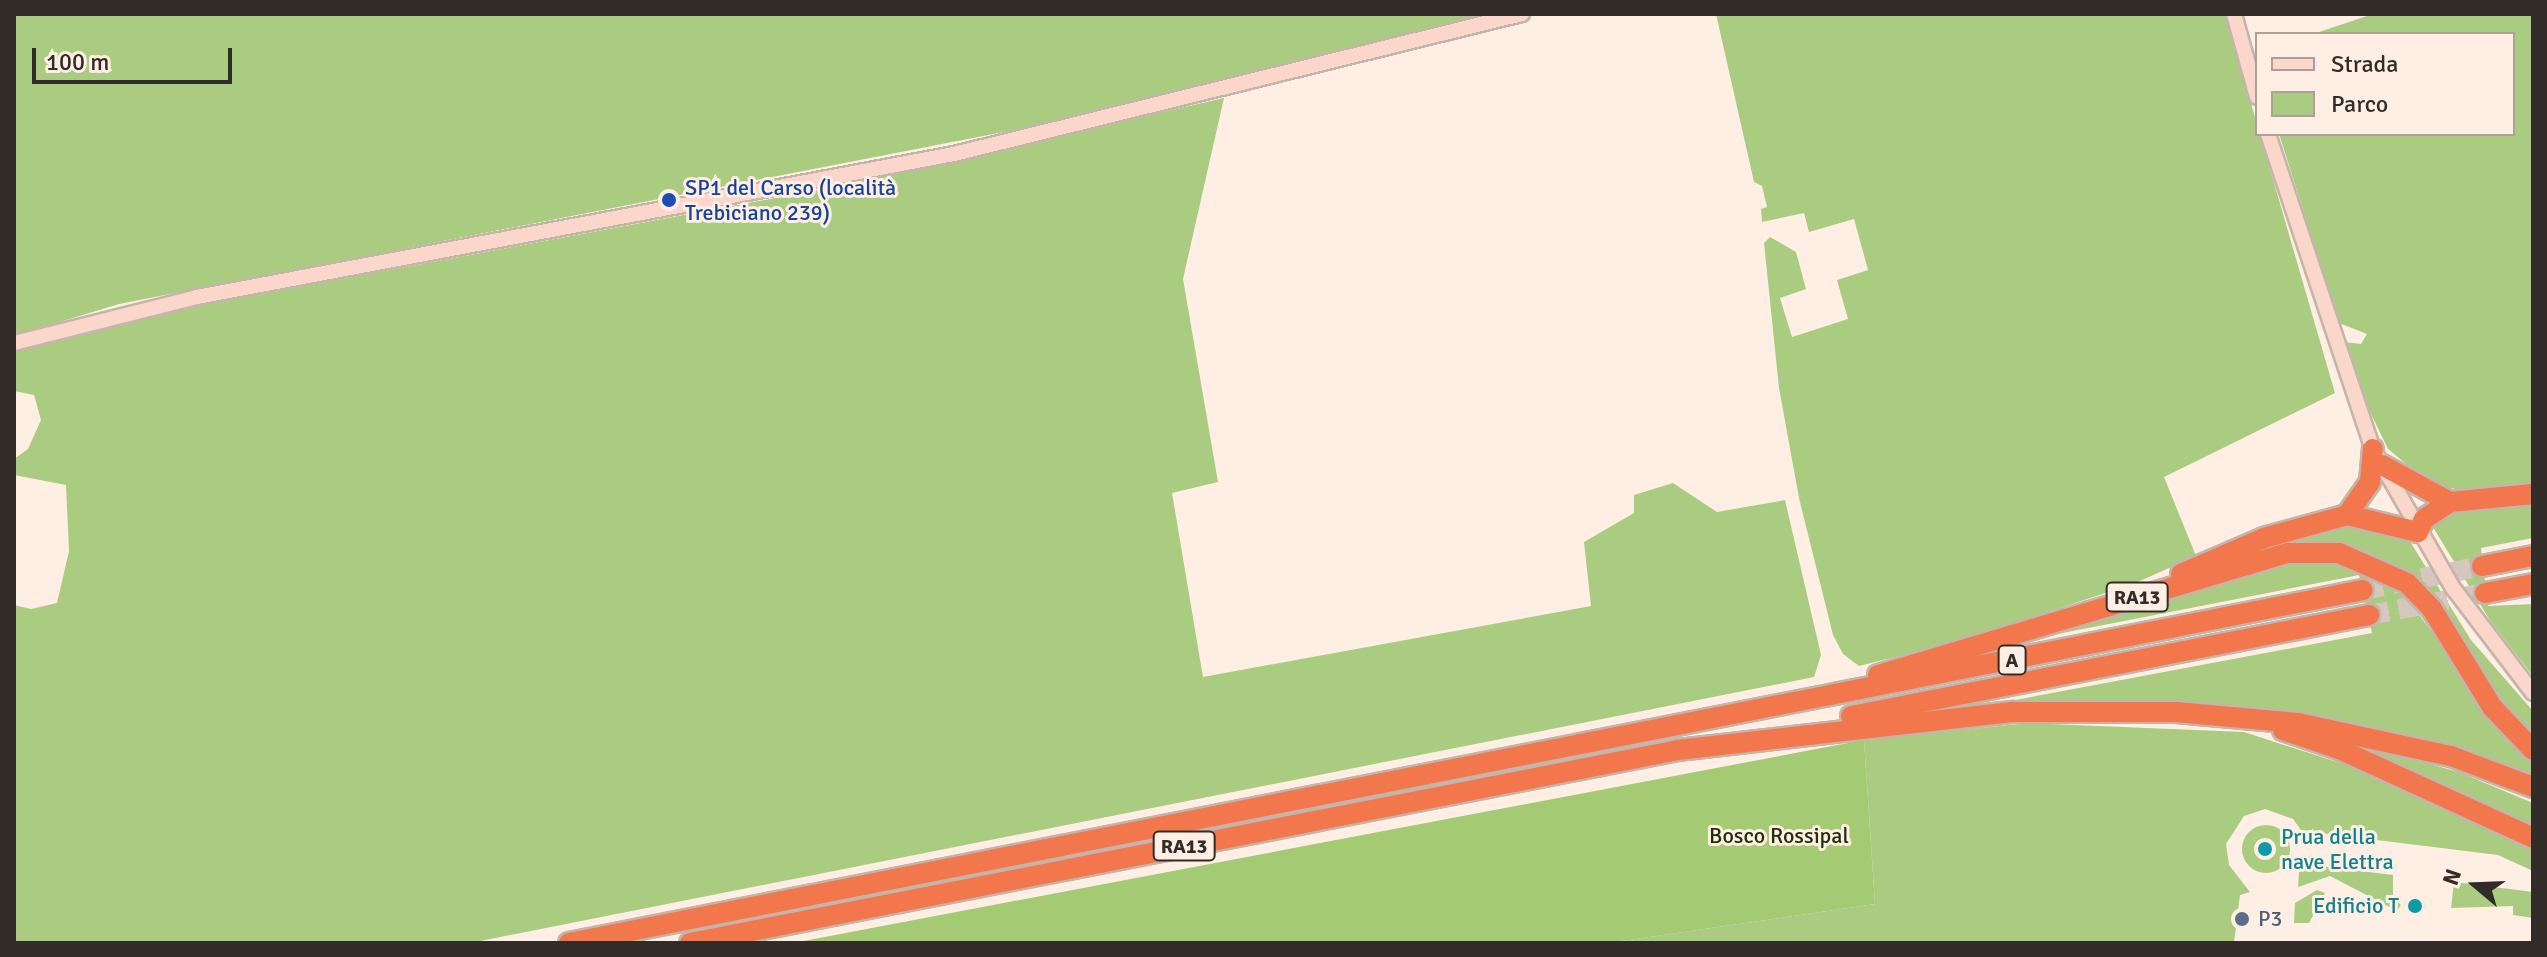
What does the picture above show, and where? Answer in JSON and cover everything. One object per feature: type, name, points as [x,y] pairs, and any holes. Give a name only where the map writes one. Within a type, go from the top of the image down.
[{"type":"highway","points":[[2347,515],[2370,482],[2377,457],[2450,502]]},
{"type":"highway","points":[[2119,603],[2264,538],[2347,515],[2418,532],[2424,519],[2450,502],[2533,494]]},
{"type":"highway","name":"RA13","points":[[569,943],[1661,731],[2288,553],[2361,558],[2407,583],[2432,609],[2492,707],[2533,750]]},
{"type":"highway","points":[[2482,566],[2533,556]]},
{"type":"highway","points":[[2485,593],[2533,584]]},
{"type":"highway","name":"A","points":[[1661,731],[2363,590]]},
{"type":"highway","name":"A","points":[[1678,750],[2369,615]]},
{"type":"highway","name":"RA13","points":[[690,943],[1678,750],[2014,712],[2225,716],[2365,733],[2533,787]]},
{"type":"highway","points":[[2225,716],[2339,749],[2533,838]]},
{"type":"main road","points":[[14,343],[182,300],[954,154],[1522,14]]},
{"type":"main road","points":[[2234,14],[2255,90]]},
{"type":"main road","points":[[2269,136],[2377,457],[2418,532],[2491,645],[2533,693]]},
{"type":"green space","points":[[14,14],[1487,14],[1009,131],[119,304],[14,336]]},
{"type":"green space","points":[[1716,14],[2225,14],[2255,117],[2255,136],[2260,136],[2335,393],[2164,477],[2196,556],[2133,584],[1955,642],[1859,666],[1843,654],[1833,635],[1799,498],[1779,388],[1764,243],[1770,237],[1796,252],[1806,289],[1780,298],[1792,337],[1848,319],[1837,280],[1868,270],[1854,219],[1809,232],[1804,213],[1762,222],[1761,209],[1767,207],[1762,186],[1754,182]]},
{"type":"green space","points":[[2373,14],[2533,14],[2533,484],[2463,491],[2428,482],[2388,449],[2359,389],[2344,342],[2361,344],[2367,334],[2339,323],[2280,136],[2515,136],[2515,32],[2319,32]]},
{"type":"green space","points":[[1224,98],[1183,279],[1218,482],[1172,493],[1203,677],[1591,606],[1584,542],[1634,513],[1634,495],[1673,483],[1717,512],[1785,500],[1821,655],[1814,677],[470,943],[14,943],[14,605],[31,609],[57,603],[69,551],[66,485],[14,475],[14,459],[28,449],[41,420],[34,395],[14,391],[14,351],[116,321],[845,185]]},
{"type":"green space","points":[[2533,501],[2533,538],[2481,548],[2488,606],[2533,604],[2533,676],[2491,622],[2431,524],[2454,512]]},
{"type":"green space","points":[[2336,523],[2406,535],[2471,640],[2533,711],[2533,740],[2408,574],[2368,552],[2331,543],[2218,564]]},
{"type":"green space","points":[[2287,559],[2359,563],[2404,593],[2507,739],[2533,762],[2533,780],[2438,743],[2355,723],[2271,712],[2010,701],[2372,633],[2359,575],[2037,638]]},
{"type":"green space","points":[[2028,723],[2244,732],[2362,770],[2533,847],[2533,871],[2498,855],[2312,832],[2311,844],[2293,819],[2265,809],[2244,816],[2226,844],[2229,865],[2250,892],[2240,895],[2234,943],[1608,943],[1875,904],[1864,740]]},
{"type":"green space","name":"Bosco Rossipal","points":[[1864,740],[1875,904],[1608,943],[793,943]]},
{"type":"green space","points":[[2353,743],[2459,772],[2533,803],[2533,830]]},
{"type":"green space","points":[[2266,825],[2283,832],[2290,849],[2283,866],[2266,873],[2249,866],[2242,849],[2249,832]]},
{"type":"green space","points":[[2312,865],[2393,875],[2393,898],[2401,905],[2397,911],[2330,876],[2298,887],[2299,872]]},
{"type":"green space","points":[[2454,882],[2533,892],[2533,918],[2513,915],[2513,906],[2451,908]]},
{"type":"green space","points":[[2317,890],[2325,893],[2309,923],[2294,923],[2295,903]]},
{"type":"tunnel","points":[[2363,590],[2482,566]]},
{"type":"tunnel","points":[[2369,615],[2485,593]]},
{"type":"place","name":"SP1 del Carso (località Trebiciano 239)","points":[[669,200]]},
{"type":"place","name":"Prua della nave Elettra","points":[[2265,849]]},
{"type":"place","name":"Edificio T","points":[[2415,906]]},
{"type":"place","name":"P3","points":[[2242,919]]}]
